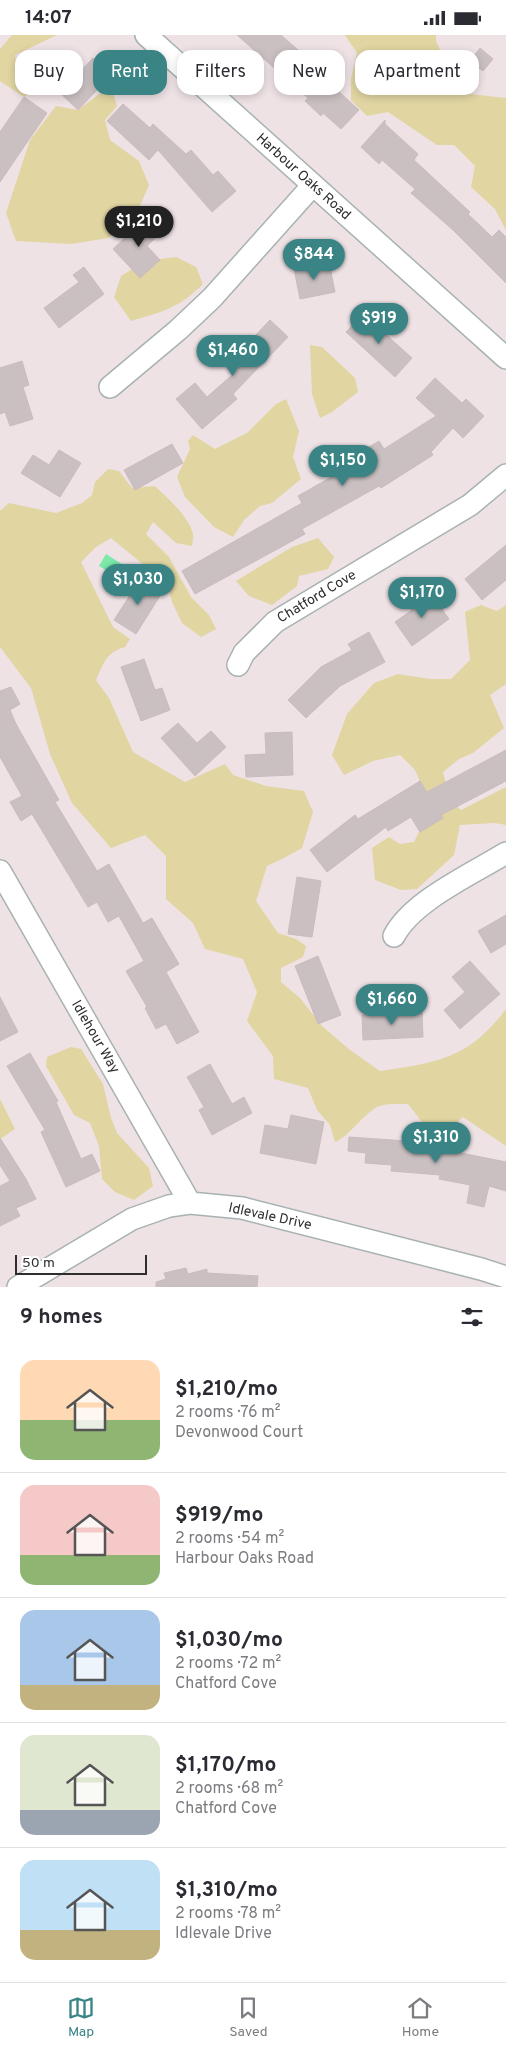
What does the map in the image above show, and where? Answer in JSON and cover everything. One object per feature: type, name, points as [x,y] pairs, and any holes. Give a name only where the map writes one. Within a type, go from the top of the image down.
[{"type":"street","name":"Harbour Oaks Road","points":[[146,35],[506,358]]},
{"type":"street","points":[[110,387],[178,330],[212,298],[313,185]]},
{"type":"street","name":"Chatford Cove","points":[[238,665],[244,653],[274,622],[470,505],[506,475]]},
{"type":"street","points":[[394,936],[400,924],[435,895],[506,853]]},
{"type":"street","name":"Idlehour Way","points":[[0,871],[190,1203]]},
{"type":"street","name":"Idlevale Drive","points":[[18,1287],[132,1219],[169,1205],[190,1203],[242,1209],[481,1269],[506,1277]]},
{"type":"shaded area","points":[[12,35],[57,35],[26,50],[15,50],[15,91],[0,81],[0,49]]},
{"type":"shaded area","points":[[345,35],[436,35],[436,41],[440,50],[355,50]]},
{"type":"shaded area","points":[[355,62],[355,95],[479,95],[506,98],[506,230],[495,209],[471,187],[475,166],[454,145],[437,145],[388,112],[367,116],[351,100],[351,79]]},
{"type":"shaded area","points":[[98,95],[114,95],[117,106],[105,120],[110,140],[139,161],[149,185],[133,222],[108,238],[71,244],[16,241],[6,213],[30,140],[56,106],[78,110]]},
{"type":"shaded area","points":[[176,257],[196,267],[203,284],[178,304],[152,315],[131,321],[114,297],[121,276],[145,261]]},
{"type":"shaded area","points":[[310,345],[322,347],[355,378],[358,392],[332,412],[320,418],[312,394]]},
{"type":"shaded area","points":[[286,399],[299,431],[293,457],[301,479],[272,503],[260,506],[244,520],[233,537],[214,527],[185,497],[177,477],[190,449],[188,441],[193,435],[215,449],[247,433],[276,404]]},
{"type":"shaded area","points":[[108,469],[119,471],[132,488],[155,486],[187,520],[193,534],[192,546],[176,543],[153,522],[146,534],[169,557],[191,597],[209,615],[216,629],[201,637],[182,623],[172,602],[167,584],[111,538],[96,547],[81,562],[113,627],[130,639],[125,647],[114,652],[106,659],[96,680],[109,698],[133,752],[185,782],[225,764],[233,775],[266,786],[304,791],[313,812],[302,848],[267,866],[256,901],[278,933],[296,939],[306,946],[303,957],[281,968],[281,982],[300,998],[322,1026],[350,1050],[380,1071],[419,1065],[451,1055],[479,1039],[506,1009],[506,1146],[463,1117],[444,1135],[428,1130],[408,1104],[388,1104],[377,1107],[345,1136],[335,1142],[330,1125],[317,1110],[308,1088],[274,1079],[273,1056],[247,1021],[257,992],[243,959],[205,949],[193,923],[166,899],[166,856],[145,835],[111,848],[72,803],[50,754],[31,688],[0,647],[0,511],[9,503],[56,513],[82,503],[92,495],[95,482]]},
{"type":"shaded area","points":[[318,538],[334,557],[328,569],[299,576],[297,586],[272,605],[249,596],[236,581],[292,547]]},
{"type":"shaded area","points":[[106,554],[128,568],[121,579],[99,566]]},
{"type":"shaded area","points":[[481,605],[497,611],[506,605],[506,684],[490,695],[504,728],[473,753],[459,759],[443,772],[450,800],[461,810],[506,787],[506,825],[495,823],[460,825],[454,855],[417,889],[401,890],[375,880],[372,848],[389,837],[400,844],[414,842],[431,807],[415,770],[400,755],[373,761],[344,775],[332,755],[347,714],[374,683],[398,674],[430,679],[451,679],[470,660],[465,612]]},
{"type":"shaded area","points":[[71,1047],[81,1049],[103,1084],[111,1118],[117,1133],[149,1168],[153,1186],[134,1200],[115,1192],[102,1179],[99,1146],[90,1123],[74,1115],[46,1066],[47,1057]]},
{"type":"shaded area","points":[[0,1099],[15,1129],[0,1139]]},
{"type":"building","points":[[237,35],[281,35],[298,50],[274,50],[274,68],[264,59],[264,50],[254,50]]},
{"type":"building","points":[[480,48],[493,59],[483,71],[479,68]]},
{"type":"building","points":[[93,58],[93,94],[78,110],[62,95],[83,95],[83,69]]},
{"type":"building","points":[[305,95],[343,95],[359,110],[341,129],[323,113],[321,116],[305,101],[308,98]]},
{"type":"building","points":[[24,97],[47,113],[0,182],[0,132]]},
{"type":"building","points":[[123,104],[150,128],[153,124],[186,154],[191,150],[213,175],[218,171],[236,191],[212,212],[158,150],[149,160],[107,121]]},
{"type":"building","points":[[385,120],[385,124],[418,154],[414,160],[470,212],[468,214],[492,237],[499,230],[506,237],[506,283],[453,230],[411,193],[415,189],[382,160],[379,164],[361,147]]},
{"type":"building","points":[[146,218],[160,233],[147,246],[160,260],[140,278],[113,249]]},
{"type":"building","points":[[329,262],[335,292],[300,299],[294,269]]},
{"type":"building","points":[[84,267],[104,294],[59,328],[44,308],[79,282],[73,275]]},
{"type":"building","points":[[363,314],[412,358],[395,377],[346,332]]},
{"type":"building","points":[[270,320],[288,337],[233,394],[237,399],[202,429],[176,399],[195,383],[207,397],[239,369],[231,361]]},
{"type":"building","points":[[22,361],[29,385],[23,387],[33,419],[10,426],[5,412],[0,414],[0,368]]},
{"type":"building","points":[[435,378],[462,403],[466,399],[484,416],[463,438],[453,428],[431,452],[433,455],[381,488],[379,486],[302,529],[305,534],[195,594],[182,571],[302,503],[298,496],[363,459],[359,453],[379,441],[384,449],[436,416],[416,398]]},
{"type":"building","points":[[172,444],[183,463],[135,490],[124,470]]},
{"type":"building","points":[[59,450],[81,463],[60,497],[21,473],[33,455],[49,465]]},
{"type":"building","points":[[506,545],[506,580],[482,600],[465,579]]},
{"type":"building","points":[[141,578],[163,591],[136,634],[114,620]]},
{"type":"building","points":[[429,591],[449,619],[412,646],[395,622],[412,610],[408,605]]},
{"type":"building","points":[[369,632],[385,662],[340,686],[306,718],[288,700],[321,667],[352,650],[348,644]]},
{"type":"building","points":[[144,659],[155,690],[162,688],[170,710],[141,721],[121,667]]},
{"type":"building","points":[[11,687],[20,704],[10,710],[59,800],[55,802],[97,871],[109,864],[143,923],[152,918],[179,964],[166,972],[199,1032],[177,1044],[166,1024],[156,1029],[145,1008],[147,1007],[126,971],[144,961],[119,916],[108,922],[97,902],[88,907],[32,814],[21,821],[10,802],[22,796],[0,757],[0,691]]},
{"type":"building","points":[[178,723],[197,743],[211,731],[226,747],[195,776],[161,738]]},
{"type":"building","points":[[292,732],[293,775],[246,777],[245,755],[266,754],[265,733]]},
{"type":"building","points":[[506,750],[506,781],[441,815],[443,818],[420,832],[411,817],[388,831],[386,827],[327,872],[310,850],[355,815],[358,819],[420,781],[427,792]]},
{"type":"building","points":[[297,877],[321,881],[312,937],[288,934]]},
{"type":"building","points":[[506,915],[506,944],[491,953],[478,931]]},
{"type":"building","points":[[318,956],[341,1015],[318,1024],[295,966]]},
{"type":"building","points":[[470,961],[500,994],[460,1029],[444,1010],[465,992],[452,977]]},
{"type":"building","points":[[0,997],[18,1032],[0,1041]]},
{"type":"building","points":[[422,1012],[423,1037],[363,1040],[362,1015]]},
{"type":"building","points":[[30,1053],[58,1101],[56,1102],[81,1159],[92,1154],[100,1171],[66,1187],[41,1132],[45,1130],[7,1066]]},
{"type":"building","points":[[210,1064],[232,1104],[244,1097],[252,1113],[212,1135],[199,1110],[204,1107],[187,1077]]},
{"type":"building","points":[[291,1115],[324,1122],[316,1164],[260,1153],[265,1125],[288,1129]]},
{"type":"building","points":[[349,1137],[421,1142],[421,1145],[506,1162],[506,1191],[489,1186],[484,1207],[467,1203],[470,1185],[439,1179],[440,1175],[391,1171],[392,1165],[365,1163],[366,1153],[348,1151]]},
{"type":"building","points":[[0,1138],[26,1179],[36,1199],[16,1208],[20,1216],[0,1226],[0,1186],[10,1181],[0,1165]]},
{"type":"building","points":[[186,1268],[188,1274],[207,1269],[207,1273],[258,1276],[257,1287],[156,1287],[156,1282],[166,1279],[164,1273]]}]
